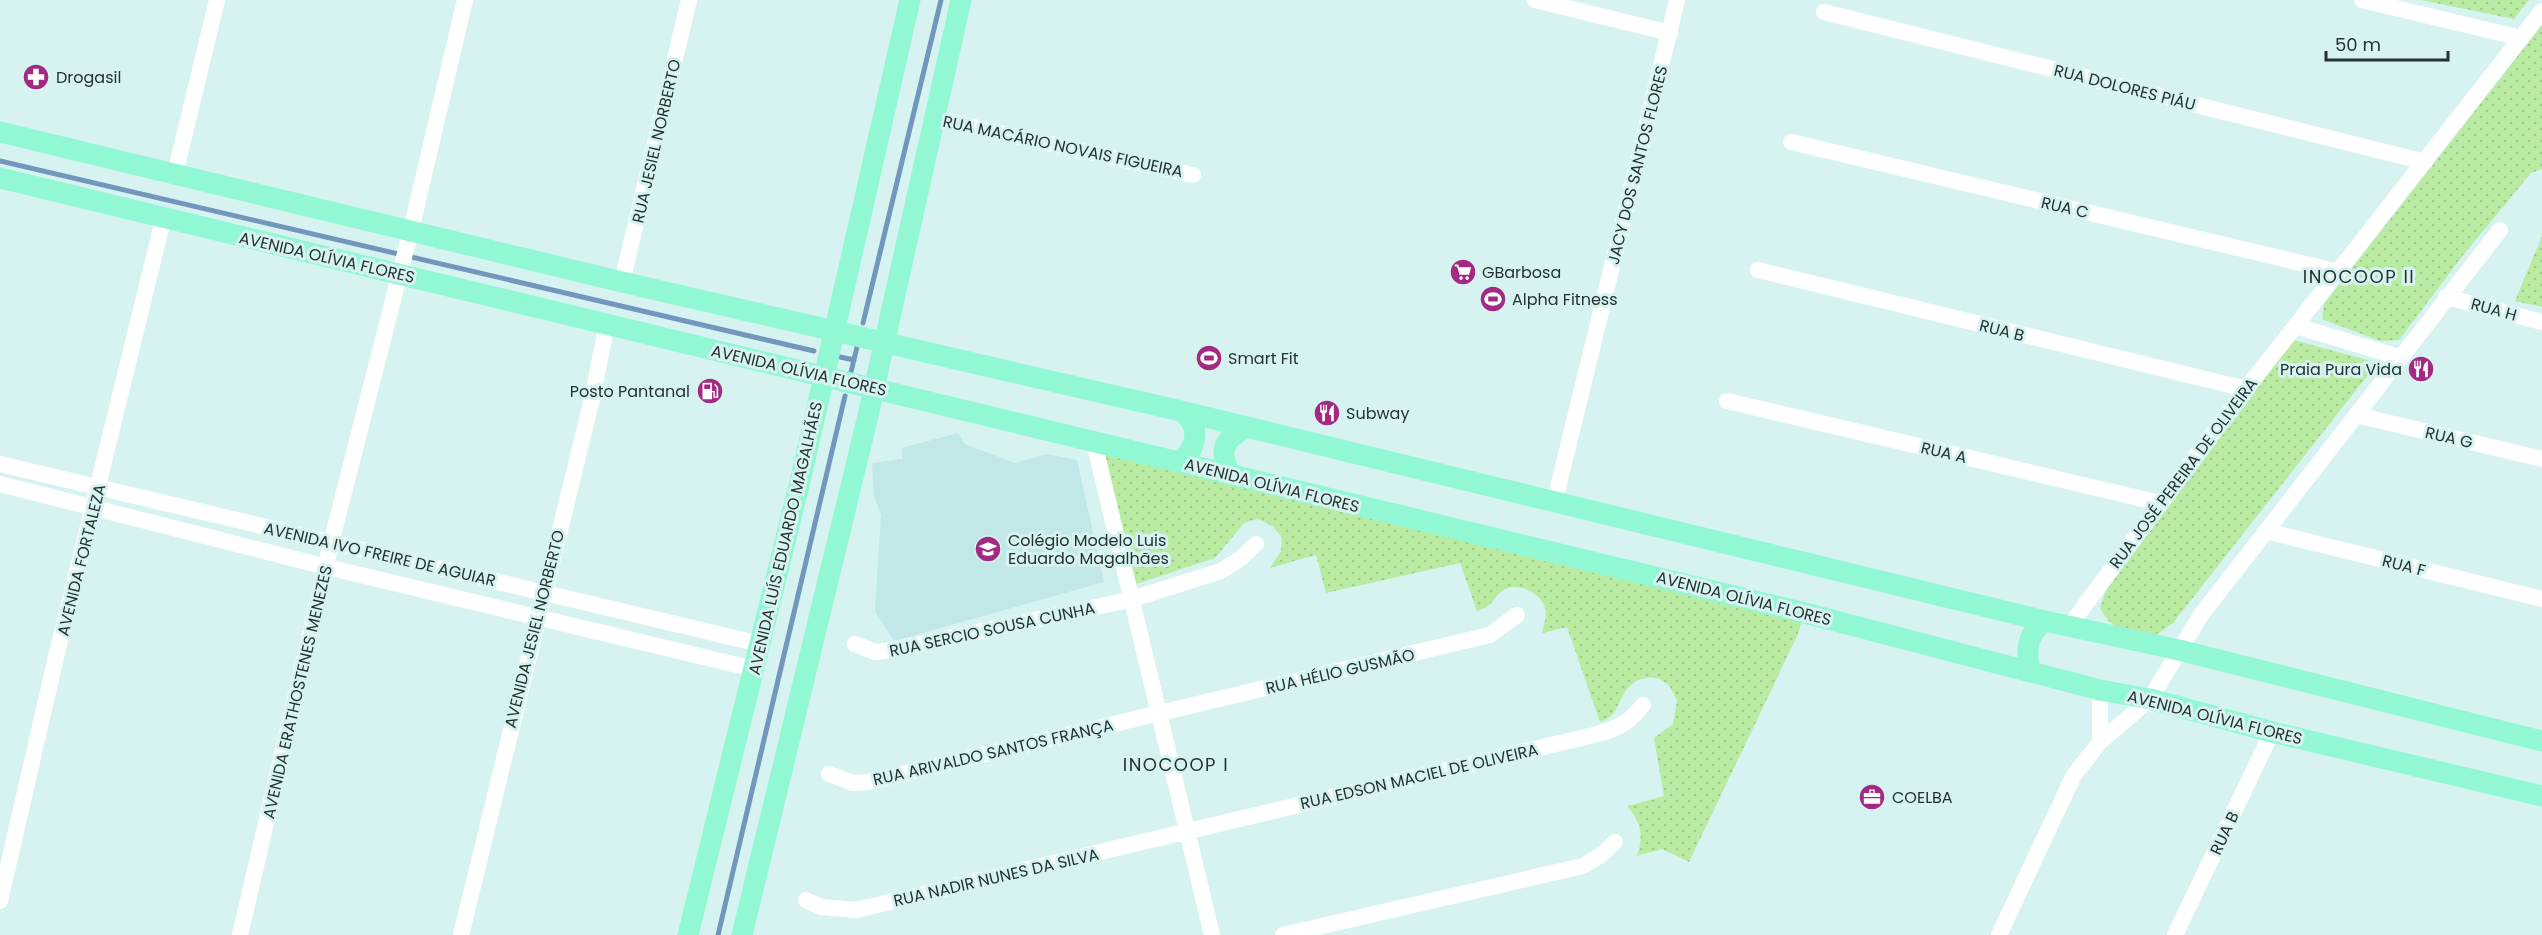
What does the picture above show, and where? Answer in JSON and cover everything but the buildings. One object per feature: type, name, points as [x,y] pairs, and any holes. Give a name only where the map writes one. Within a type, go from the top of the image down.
[{"type":"main road","name":"AVENIDA LUÍS EDUARDO MAGALHÃES","points":[[688,935],[824,376],[910,0]]},
{"type":"main road","points":[[742,935],[873,387],[961,0]]},
{"type":"main road","points":[[0,132],[622,282],[1181,411],[1554,504],[2044,621],[2179,650],[2542,741]]},
{"type":"main road","name":"AVENIDA OLÍVIA FLORES","points":[[0,178],[163,220],[873,387],[1801,612],[2100,690],[2150,699],[2272,732],[2542,796]]},
{"type":"main road","points":[[1180,462],[1194,446],[1196,435],[1191,422],[1181,411]]},
{"type":"main road","points":[[1230,474],[1222,454],[1225,444],[1245,427]]},
{"type":"main road","points":[[2030,672],[2027,650],[2030,635],[2044,621]]},
{"type":"street","points":[[175,174],[217,0]]},
{"type":"street","points":[[411,230],[465,0]]},
{"type":"street","name":"RUA JESIEL NORBERTO","points":[[622,282],[689,0]]},
{"type":"street","points":[[1534,0],[1670,33]]},
{"type":"street","name":"JACY DOS SANTOS FLORES","points":[[1554,504],[1677,0]]},
{"type":"street","points":[[2362,0],[2521,38]]},
{"type":"street","name":"RUA JOSÉ PEREIRA DE OLIVEIRA","points":[[2070,625],[2246,389],[2542,11]]},
{"type":"street","name":"RUA DOLORES PIÁU","points":[[1824,12],[2425,162]]},
{"type":"street","name":"RUA MACÁRIO NOVAIS FIGUEIRA","points":[[933,118],[1193,175]]},
{"type":"street","name":"RUA C","points":[[1791,142],[2339,272]]},
{"type":"street","name":"AVENIDA FORTALEZA","points":[[0,901],[163,220]]},
{"type":"street","name":"AVENIDA ERATHOSTENES MENEZES","points":[[240,935],[331,543],[411,230]]},
{"type":"street","points":[[1999,935],[2074,775],[2100,742],[2150,699],[2201,615],[2399,357],[2500,230]]},
{"type":"street","name":"RUA B","points":[[1758,270],[2246,389]]},
{"type":"street","name":"RUA H","points":[[2446,297],[2542,322]]},
{"type":"street","name":"AVENIDA JESIEL NORBERTO","points":[[461,935],[536,618],[592,399],[607,324]]},
{"type":"street","points":[[2296,326],[2399,357]]},
{"type":"street","name":"RUA A","points":[[1728,400],[2160,503]]},
{"type":"street","name":"RUA G","points":[[2356,415],[2542,459]]},
{"type":"street","points":[[1094,442],[1129,600],[1212,935]]},
{"type":"street","name":"AVENIDA IVO FREIRE DE AGUIAR","points":[[0,464],[759,644]]},
{"type":"street","name":"AVENIDA IVO FREIRE DE AGUIAR","points":[[0,484],[327,567],[754,669]]},
{"type":"street","name":"RUA F","points":[[2266,531],[2542,599]]},
{"type":"street","name":"RUA SERCIO SOUSA CUNHA","points":[[855,644],[875,652],[892,650],[1129,600],[1221,571],[1256,544]]},
{"type":"street","name":"RUA HÉLIO GUSMÃO","points":[[1157,714],[1490,635],[1516,615]]},
{"type":"street","points":[[2100,690],[2100,742]]},
{"type":"street","name":"RUA EDSON MACIEL DE OLIVEIRA","points":[[1187,832],[1617,729],[1630,721],[1643,705]]},
{"type":"street","name":"RUA ARIVALDO SANTOS FRANÇA","points":[[829,774],[853,783],[868,782],[1157,714]]},
{"type":"street","name":"RUA B","points":[[2175,935],[2272,732]]},
{"type":"street","name":"RUA NADIR NUNES DA SILVA","points":[[806,900],[821,907],[856,910],[1187,832]]},
{"type":"street","points":[[1282,935],[1583,866],[1601,855],[1615,842]]},
{"type":"shaded area","name":"Colégio Modelo Luis Eduardo Magalhães","points":[[958,433],[965,444],[1015,463],[1047,454],[1077,460],[1104,582],[894,641],[875,611],[881,515],[874,496],[872,463],[902,459],[902,448]]},
{"type":"green space","points":[[2421,0],[2529,0],[2514,19]]},
{"type":"green space","points":[[2542,25],[2542,169],[2531,173],[2464,254],[2399,340],[2380,341],[2322,319],[2324,304]]},
{"type":"green space","points":[[2542,236],[2542,307],[2515,301]]},
{"type":"green space","points":[[2293,340],[2368,360],[2373,366],[2173,623],[2156,635],[2130,632],[2117,627],[2105,617],[2100,608],[2106,590]]},
{"type":"green space","points":[[1106,455],[1802,621],[1798,634],[1689,862],[1662,849],[1637,856],[1640,829],[1627,806],[1664,796],[1654,738],[1673,724],[1677,700],[1667,684],[1655,678],[1637,681],[1627,689],[1612,715],[1600,722],[1567,627],[1542,633],[1546,610],[1540,599],[1530,591],[1517,587],[1505,589],[1490,604],[1477,611],[1460,563],[1326,593],[1316,555],[1270,568],[1281,551],[1282,537],[1272,526],[1258,519],[1244,523],[1215,558],[1133,585],[1101,462]]},
{"type":"waterway","points":[[863,323],[941,0]]},
{"type":"waterway","points":[[0,161],[814,351]]},
{"type":"waterway","points":[[851,372],[857,347]]},
{"type":"waterway","points":[[840,357],[854,360]]},
{"type":"waterway","points":[[718,935],[845,396]]},
{"type":"place","name":"Drogasil","points":[[36,77]]},
{"type":"place","name":"GBarbosa","points":[[1463,272]]},
{"type":"place","name":"Alpha Fitness","points":[[1493,299]]},
{"type":"place","name":"Smart Fit","points":[[1209,358]]},
{"type":"place","name":"Praia Pura Vida","points":[[2421,369]]},
{"type":"place","name":"Posto Pantanal","points":[[710,391]]},
{"type":"place","name":"Subway","points":[[1327,413]]},
{"type":"place","name":"Colégio Modelo Luis Eduardo Magalhães","points":[[988,549]]},
{"type":"place","name":"COELBA","points":[[1872,797]]},
{"type":"district","name":"INOCOOP II","points":[[2359,277]]},
{"type":"district","name":"INOCOOP I","points":[[1176,765]]}]
